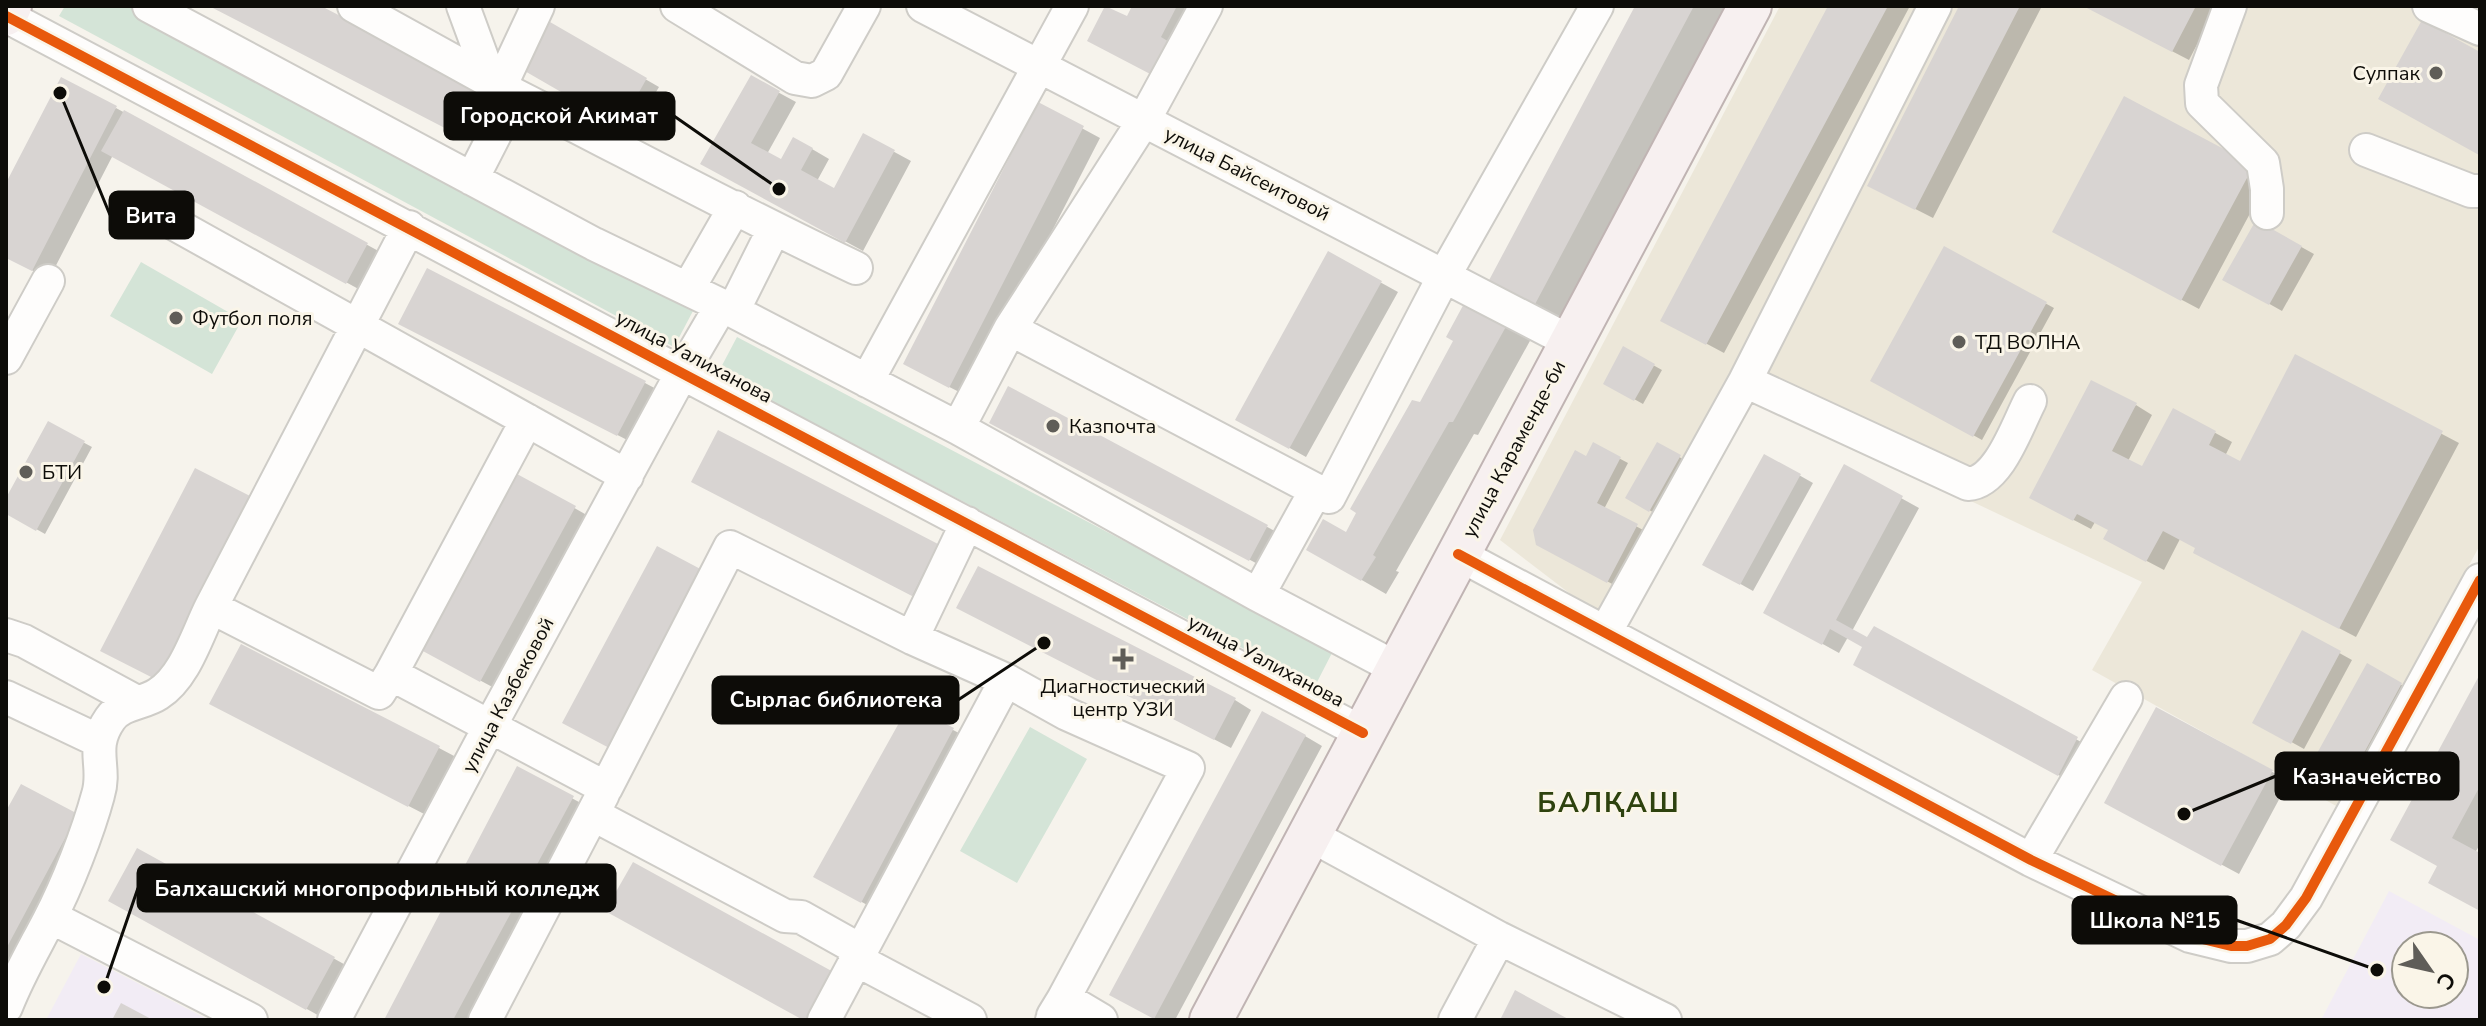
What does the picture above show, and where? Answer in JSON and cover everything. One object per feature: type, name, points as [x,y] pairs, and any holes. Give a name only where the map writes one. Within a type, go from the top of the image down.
[{"type":"main road","points":[[6,15],[10,6]]},
{"type":"main road","name":"улица Караменде-би","points":[[1211,1020],[1750,6]]},
{"type":"street","points":[[149,6],[594,244],[958,428],[1398,669]]},
{"type":"street","points":[[354,6],[502,88],[774,229],[856,268]]},
{"type":"street","points":[[463,6],[502,88]]},
{"type":"street","points":[[472,179],[502,88],[538,6]]},
{"type":"street","points":[[677,6],[795,78],[812,81],[826,74],[864,6]]},
{"type":"street","name":"улица Байсеитовой","points":[[923,6],[1571,342]]},
{"type":"street","points":[[867,381],[1072,6]]},
{"type":"street","points":[[958,428],[1010,329],[1144,120],[1206,6]]},
{"type":"street","points":[[1010,329],[1329,497],[1444,276],[1597,6]]},
{"type":"street","points":[[1606,631],[1745,381],[1935,6]]},
{"type":"street","points":[[2230,6],[2201,85],[2202,103],[2263,163],[2267,213]]},
{"type":"street","points":[[2429,6],[2480,29]]},
{"type":"street","name":"улица Уалиханова","points":[[6,15],[1363,733]]},
{"type":"street","points":[[2366,150],[2471,191],[2480,191]]},
{"type":"street","points":[[688,289],[735,207]]},
{"type":"street","points":[[155,213],[627,476]]},
{"type":"street","points":[[6,1007],[18,976],[51,917],[100,791],[99,741],[112,716],[135,701],[156,696],[175,680],[409,227]]},
{"type":"street","name":"улица Казбековой","points":[[334,1020],[683,371],[727,309],[774,229]]},
{"type":"street","points":[[6,358],[48,281]]},
{"type":"street","points":[[1745,381],[1968,484],[1984,480],[1995,469],[2030,401]]},
{"type":"street","points":[[211,607],[379,693],[527,420]]},
{"type":"street","points":[[1258,595],[1316,490]]},
{"type":"street","points":[[912,638],[967,523]]},
{"type":"street","points":[[485,1020],[730,547],[912,638],[1006,680],[1067,714],[1188,768],[1055,1013],[1101,1020]]},
{"type":"street","points":[[1458,554],[2031,860],[2190,936],[2231,946],[2247,946],[2270,939],[2286,925],[2306,898],[2480,580]]},
{"type":"street","points":[[6,635],[24,641],[135,701]]},
{"type":"street","points":[[391,674],[490,726],[600,801],[785,916],[801,917],[851,945],[857,960],[970,1020]]},
{"type":"street","points":[[824,1020],[1006,680]]},
{"type":"street","points":[[6,697],[99,741]]},
{"type":"street","points":[[2031,860],[2126,698]]},
{"type":"street","points":[[1310,835],[1499,938],[1665,1020]]},
{"type":"street","points":[[51,917],[251,1020]]},
{"type":"street","points":[[1455,1020],[1499,938]]},
{"type":"shaded area","points":[[1780,6],[2480,6],[2480,545],[2338,807],[2092,670],[2142,582],[1751,397],[1628,627],[1594,612],[1500,540]]},
{"type":"shaded area","points":[[2389,891],[2461,930],[2390,930],[2390,1010],[2470,1010],[2470,935],[2480,940],[2480,1020],[2321,1020]]},
{"type":"shaded area","points":[[81,954],[209,1020],[46,1020]]},
{"type":"green space","points":[[65,6],[128,6],[693,311],[674,347],[59,16]]},
{"type":"green space","name":"Футбол поля","points":[[141,262],[242,320],[212,374],[110,316]]},
{"type":"green space","points":[[737,337],[1333,651],[1315,686],[718,373]]},
{"type":"green space","points":[[1030,727],[1087,759],[1017,883],[960,851]]},
{"type":"building","points":[[209,6],[321,6],[492,94],[468,140]]},
{"type":"building","points":[[1105,6],[1127,16],[1132,6],[1177,6],[1161,37],[1171,43],[1154,76],[1087,41]]},
{"type":"building","points":[[1635,6],[1694,6],[1533,308],[1487,284]]},
{"type":"building","points":[[1828,6],[1888,6],[1706,345],[1660,321]]},
{"type":"building","points":[[1959,6],[2020,6],[1915,210],[1867,186]]},
{"type":"building","points":[[2083,6],[2196,6],[2172,52]]},
{"type":"building","name":"Сулпак","points":[[2422,20],[2480,52],[2479,155],[2378,99]]},
{"type":"building","points":[[550,22],[647,78],[620,126],[523,70]]},
{"type":"building","points":[[751,75],[780,91],[751,143],[781,159],[793,137],[813,148],[801,170],[834,188],[863,133],[895,150],[845,243],[700,164]]},
{"type":"building","points":[[61,77],[117,106],[32,271],[6,258],[6,183]]},
{"type":"building","points":[[2124,96],[2254,165],[2181,301],[2052,232]]},
{"type":"building","points":[[1038,102],[1084,126],[949,388],[903,364]]},
{"type":"building","points":[[124,110],[368,243],[346,284],[101,151]]},
{"type":"building","points":[[2256,220],[2302,246],[2269,305],[2222,280]]},
{"type":"building","name":"ТД ВОЛНА","points":[[1944,246],[2047,302],[1973,437],[1870,381]]},
{"type":"building","points":[[1328,251],[1382,281],[1289,449],[1235,420]]},
{"type":"building","points":[[427,268],[646,381],[617,436],[398,324]]},
{"type":"building","points":[[1466,300],[1508,323],[1373,555],[1376,557],[1361,581],[1306,550],[1323,519],[1346,532],[1356,513],[1350,509],[1412,400],[1420,402],[1453,341],[1446,337]]},
{"type":"building","points":[[1623,346],[1655,364],[1634,401],[1603,384]]},
{"type":"building","points":[[2295,354],[2443,431],[2339,629],[2193,553],[2195,548],[2163,531],[2146,562],[2103,539],[2108,530],[2077,514],[2073,521],[2029,498],[2091,380],[2137,403],[2112,451],[2142,466],[2173,408],[2216,431],[2209,445],[2240,461]]},
{"type":"building","points":[[1008,386],[1268,525],[1249,561],[989,423]]},
{"type":"building","points":[[48,421],[85,441],[36,531],[6,514],[6,498]]},
{"type":"building","points":[[718,430],[938,544],[912,596],[691,482]]},
{"type":"building","points":[[1593,442],[1621,457],[1597,503],[1638,524],[1607,583],[1536,545],[1533,530],[1575,450],[1586,456]]},
{"type":"building","points":[[1657,442],[1681,455],[1649,512],[1625,498]]},
{"type":"building","points":[[1764,454],[1801,474],[1740,585],[1702,565]]},
{"type":"building","points":[[1844,464],[1903,496],[1836,620],[1867,637],[1874,626],[2078,737],[2058,776],[1853,665],[1862,647],[1830,629],[1822,645],[1763,613]]},
{"type":"building","points":[[195,468],[252,497],[157,680],[100,651]]},
{"type":"building","points":[[517,474],[576,506],[480,682],[421,650]]},
{"type":"building","points":[[657,546],[708,573],[613,750],[562,723]]},
{"type":"building","points":[[978,566],[1236,698],[1214,740],[956,608]]},
{"type":"building","points":[[2302,630],[2341,651],[2291,744],[2252,723]]},
{"type":"building","points":[[241,644],[440,746],[408,807],[209,704]]},
{"type":"building","points":[[2367,663],[2402,683],[2346,786],[2310,766]]},
{"type":"building","points":[[2480,674],[2480,786],[2452,838],[2480,853],[2480,911],[2428,883],[2437,866],[2390,840]]},
{"type":"building","points":[[909,705],[954,728],[861,903],[813,877]]},
{"type":"building","points":[[2156,707],[2273,770],[2221,866],[2104,803]]},
{"type":"building","points":[[1262,711],[1306,735],[1154,1019],[1109,995]]},
{"type":"building","points":[[517,766],[574,796],[453,1020],[384,1020]]},
{"type":"building","points":[[21,784],[78,814],[6,949],[6,811]]},
{"type":"building","points":[[137,848],[335,957],[306,1010],[108,901]]},
{"type":"building","points":[[633,862],[837,974],[811,1020],[803,1020],[605,911]]},
{"type":"building","points":[[1515,990],[1570,1020],[1500,1020]]},
{"type":"building","points":[[121,1003],[153,1020],[112,1020]]},
{"type":"cycle path","points":[[6,16],[1363,733]]},
{"type":"cycle path","points":[[1458,554],[2031,860],[2190,936],[2231,946],[2247,946],[2270,939],[2286,925],[2306,898],[2480,580]]},
{"type":"place","name":"Сулпак","points":[[2436,73]]},
{"type":"place","name":"Вита","points":[[60,93]]},
{"type":"place","name":"Городской Акимат","points":[[779,189]]},
{"type":"place","name":"Футбол поля","points":[[176,318]]},
{"type":"place","name":"ТД ВОЛНА","points":[[1959,342]]},
{"type":"place","name":"Казпочта","points":[[1053,426]]},
{"type":"place","name":"БТИ","points":[[26,472]]},
{"type":"place","name":"Сырлас библиотека","points":[[1044,643]]},
{"type":"place","name":"Диагностический центр УЗИ","points":[[1123,659]]},
{"type":"place","name":"Казначейство","points":[[2184,814]]},
{"type":"place","name":"Школа №15","points":[[2377,970]]},
{"type":"place","name":"Балхашский многопрофильный колледж","points":[[104,987]]},
{"type":"district","name":"БАЛҚАШ","points":[[1609,803]]}]
